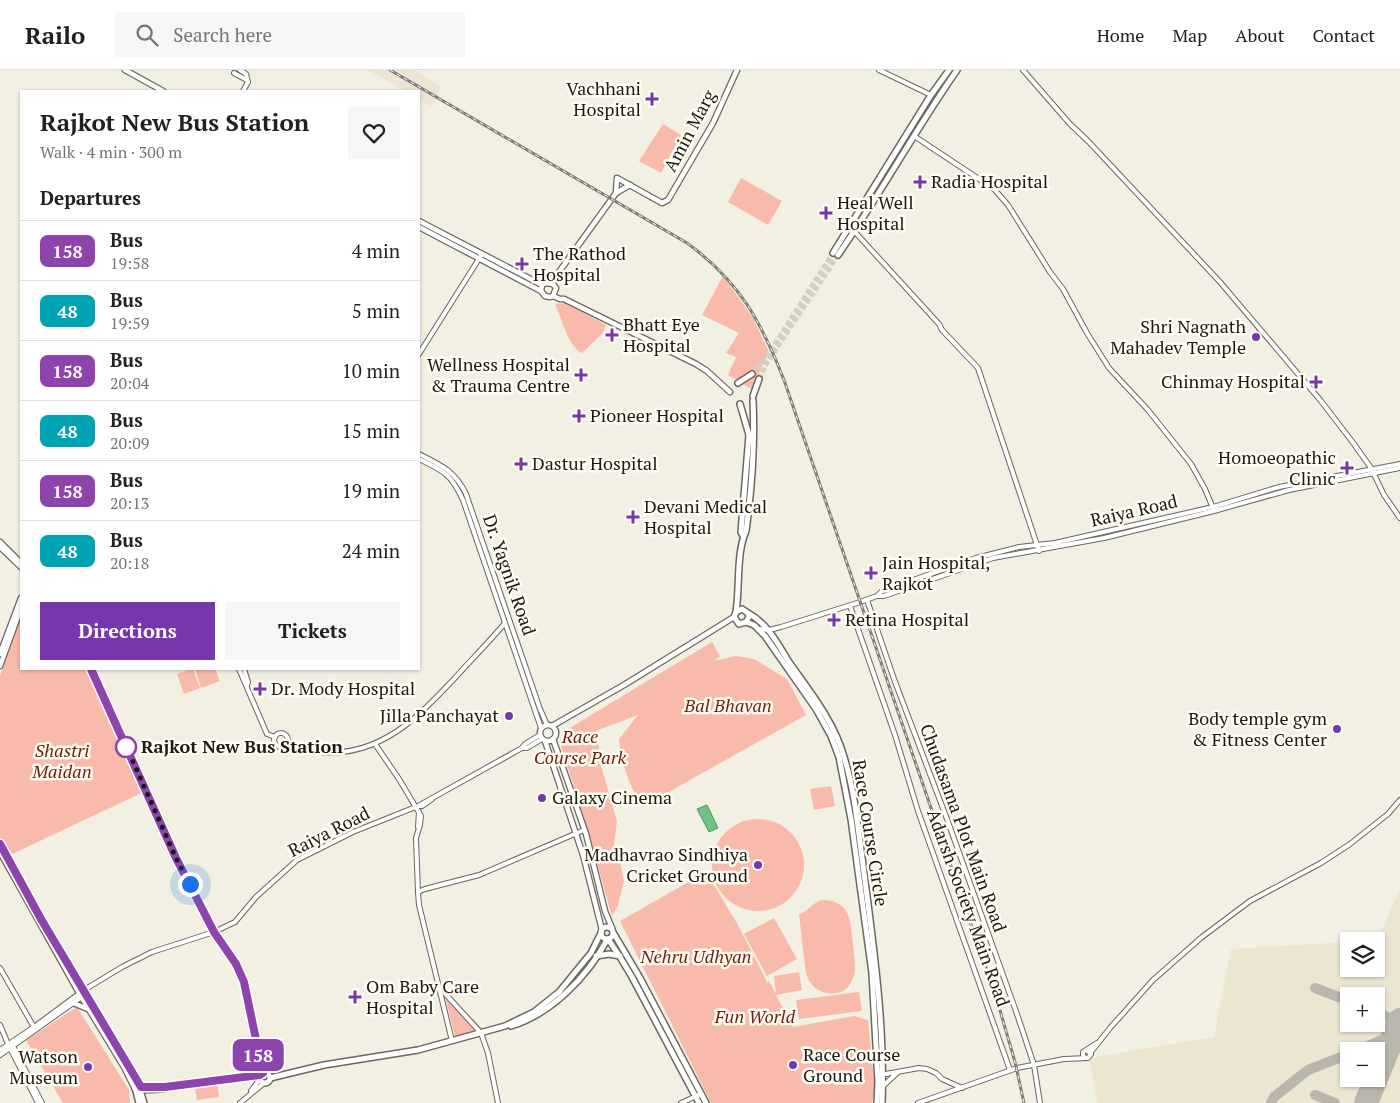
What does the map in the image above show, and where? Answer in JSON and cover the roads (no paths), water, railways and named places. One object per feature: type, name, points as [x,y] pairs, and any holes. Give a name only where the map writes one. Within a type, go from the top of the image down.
[{"type":"main road","points":[[126,70],[161,90]]},
{"type":"main road","name":"Amin Marg","points":[[630,185],[666,202],[670,200],[712,123],[737,70]]},
{"type":"main road","points":[[949,70],[931,94],[860,210],[837,253],[854,231],[957,70]]},
{"type":"main road","points":[[616,193],[617,178],[630,185]]},
{"type":"main road","points":[[630,185],[616,193],[557,275],[552,284],[554,294],[560,299],[564,299],[605,318],[707,371],[730,392]]},
{"type":"main road","points":[[420,222],[481,257]]},
{"type":"main road","points":[[420,227],[542,288],[546,297],[554,294]]},
{"type":"main road","points":[[542,288],[546,283],[552,284]]},
{"type":"main road","points":[[738,383],[752,374]]},
{"type":"main road","points":[[706,1103],[698,1095],[620,957],[607,940],[603,938],[577,834],[542,738],[541,728],[550,726],[632,680],[735,614],[742,609],[747,612],[749,617],[746,622],[739,624],[735,614],[744,536],[749,512],[754,435],[753,398],[759,379]]},
{"type":"main road","points":[[740,404],[749,435],[741,532],[744,536]]},
{"type":"main road","points":[[0,542],[20,562]]},
{"type":"main road","points":[[0,547],[20,566]]},
{"type":"main road","name":"Race Course Circle","points":[[738,599],[747,612],[769,630],[824,713],[835,733],[844,756],[856,818],[876,963],[879,1086]]},
{"type":"main road","points":[[0,654],[20,601]]},
{"type":"main road","points":[[0,666],[20,611]]},
{"type":"main road","name":"Race Course Circle","points":[[746,622],[759,629],[816,709],[831,736],[839,757],[851,819],[872,972],[880,1075]]},
{"type":"main road","points":[[91,670],[176,858],[214,932],[236,964],[242,978],[264,1077]]},
{"type":"main road","points":[[550,726],[556,733],[553,739],[584,830],[605,911],[613,931],[640,978],[698,1095],[699,1103]]},
{"type":"main road","points":[[542,738],[549,741],[553,739]]},
{"type":"main road","points":[[0,844],[144,1103]]},
{"type":"main road","points":[[0,852],[83,993],[89,1010],[139,1093]]},
{"type":"main road","points":[[139,1093],[165,1087],[264,1077],[324,1065],[414,1051],[504,1026],[534,1012],[559,992],[591,952],[601,932],[607,926],[613,931]]},
{"type":"main road","points":[[504,1026],[518,1024],[540,1013],[565,993],[607,940],[612,937],[613,931]]},
{"type":"main road","points":[[596,956],[609,954],[620,957]]},
{"type":"main road","points":[[73,1003],[84,1006],[89,1010]]},
{"type":"main road","points":[[877,1103],[879,1086]]},
{"type":"main road","points":[[879,1086],[882,1103]]},
{"type":"street","points":[[879,70],[931,94]]},
{"type":"street","points":[[1023,70],[1070,124],[1220,282],[1321,401],[1371,468],[1384,495],[1400,518]]},
{"type":"street","points":[[235,71],[246,72],[247,81],[243,90]]},
{"type":"street","points":[[235,71],[247,81]]},
{"type":"street","points":[[914,136],[994,189],[1005,201],[1063,289],[1109,368],[1148,410],[1191,464],[1213,509]]},
{"type":"street","points":[[854,231],[905,285],[942,330],[978,368],[1039,551]]},
{"type":"street","points":[[420,352],[481,257]]},
{"type":"street","name":"Dr. Yagnik Road","points":[[420,455],[448,470],[461,483],[469,501],[540,708],[550,726]]},
{"type":"street","points":[[420,460],[445,472],[452,478],[459,491],[541,728]]},
{"type":"street","name":"Raiya Road","points":[[877,596],[882,591],[976,558],[1019,547],[1037,546],[1213,509],[1279,487],[1400,464]]},
{"type":"street","name":"Raiya Road","points":[[759,629],[769,630],[781,627],[877,596],[889,595],[993,558],[1104,538],[1289,490],[1400,468]]},
{"type":"street","name":"Chudasama Plot Main Road","points":[[867,600],[1024,1034],[1034,1065],[1040,1103]]},
{"type":"street","name":"Adarsh Society Main Road","points":[[850,606],[918,811],[1010,1070]]},
{"type":"street","points":[[275,736],[274,742],[276,746],[281,748],[286,746],[297,747],[322,752],[340,752],[375,744],[405,726],[430,705],[509,619]]},
{"type":"street","points":[[239,670],[268,735],[285,734],[297,747]]},
{"type":"street","points":[[244,670],[248,682],[247,685]]},
{"type":"street","name":"Raiya Road","points":[[83,993],[122,967],[152,952],[214,932],[239,918],[256,897],[298,860],[353,832],[417,806],[422,806],[542,738]]},
{"type":"street","points":[[286,746],[289,739]]},
{"type":"street","points":[[375,744],[417,806],[419,812],[416,838],[419,905],[452,1041]]},
{"type":"street","points":[[1084,1056],[1153,980],[1202,937],[1250,901],[1321,864],[1350,844],[1388,814],[1400,800]]},
{"type":"street","points":[[418,892],[496,869],[584,830]]},
{"type":"street","points":[[0,968],[35,1029]]},
{"type":"street","points":[[439,987],[481,1033],[488,1053],[498,1103]]},
{"type":"street","points":[[0,1054],[73,1003],[83,993]]},
{"type":"street","points":[[35,1029],[83,993]]},
{"type":"street","points":[[0,1025],[42,1103]]},
{"type":"street","points":[[0,1050],[11,1045]]},
{"type":"street","points":[[11,1045],[38,1103]]},
{"type":"street","points":[[918,1103],[1010,1070],[1091,1056],[1089,1051]]},
{"type":"street","points":[[880,1075],[919,1068],[927,1069],[936,1073],[942,1079],[962,1088]]},
{"type":"street","points":[[879,1086],[897,1073]]},
{"type":"street","points":[[240,1103],[264,1077]]},
{"type":"street","points":[[681,1103],[698,1095]]},
{"type":"tunnel","points":[[752,374],[766,358],[833,253]]},
{"type":"tunnel","points":[[759,379],[765,366],[838,255]]},
{"type":"railway","points":[[390,70],[687,243],[721,272],[734,287],[757,321],[784,380],[997,1000],[1015,1062],[1024,1103]]},
{"type":"place","name":"Vachhani Hospital","points":[[652,99]]},
{"type":"place","name":"Radia Hospital","points":[[920,182]]},
{"type":"place","name":"Heal Well Hospital","points":[[826,213]]},
{"type":"place","name":"The Rathod Hospital","points":[[522,264]]},
{"type":"place","name":"Bhatt Eye Hospital","points":[[612,335]]},
{"type":"place","name":"Shri Nagnath Mahadev Temple","points":[[1256,337]]},
{"type":"place","name":"Wellness Hospital & Trauma Centre","points":[[581,375]]},
{"type":"place","name":"Chinmay Hospital","points":[[1316,382]]},
{"type":"place","name":"Pioneer Hospital","points":[[579,416]]},
{"type":"place","name":"Dastur Hospital","points":[[521,464]]},
{"type":"place","name":"Homoeopathic Clinic","points":[[1347,468]]},
{"type":"place","name":"Devani Medical Hospital","points":[[633,517]]},
{"type":"place","name":"Jain Hospital, Rajkot","points":[[871,573]]},
{"type":"place","name":"Retina Hospital","points":[[834,620]]},
{"type":"place","name":"Dr. Mody Hospital","points":[[260,689]]},
{"type":"place","name":"Jilla Panchayat","points":[[509,716]]},
{"type":"place","name":"Body temple gym & Fitness Center","points":[[1337,729]]},
{"type":"place","name":"Rajkot New Bus Station","points":[[126,747]]},
{"type":"place","name":"Galaxy Cinema","points":[[542,798]]},
{"type":"place","name":"Madhavrao Sindhiya Cricket Ground","points":[[758,865]]},
{"type":"place","name":"Om Baby Care Hospital","points":[[355,997]]},
{"type":"place","name":"Race Course Ground","points":[[793,1065]]},
{"type":"place","name":"Watson Museum","points":[[88,1067]]},
{"type":"park label","name":"Bal Bhavan","points":[[728,706]]},
{"type":"park label","name":"Race Course Park","points":[[580,748]]},
{"type":"park label","name":"Shastri Maidan","points":[[62,761]]},
{"type":"park label","name":"Nehru Udhyan","points":[[696,957]]},
{"type":"park label","name":"Fun World","points":[[755,1017]]}]
